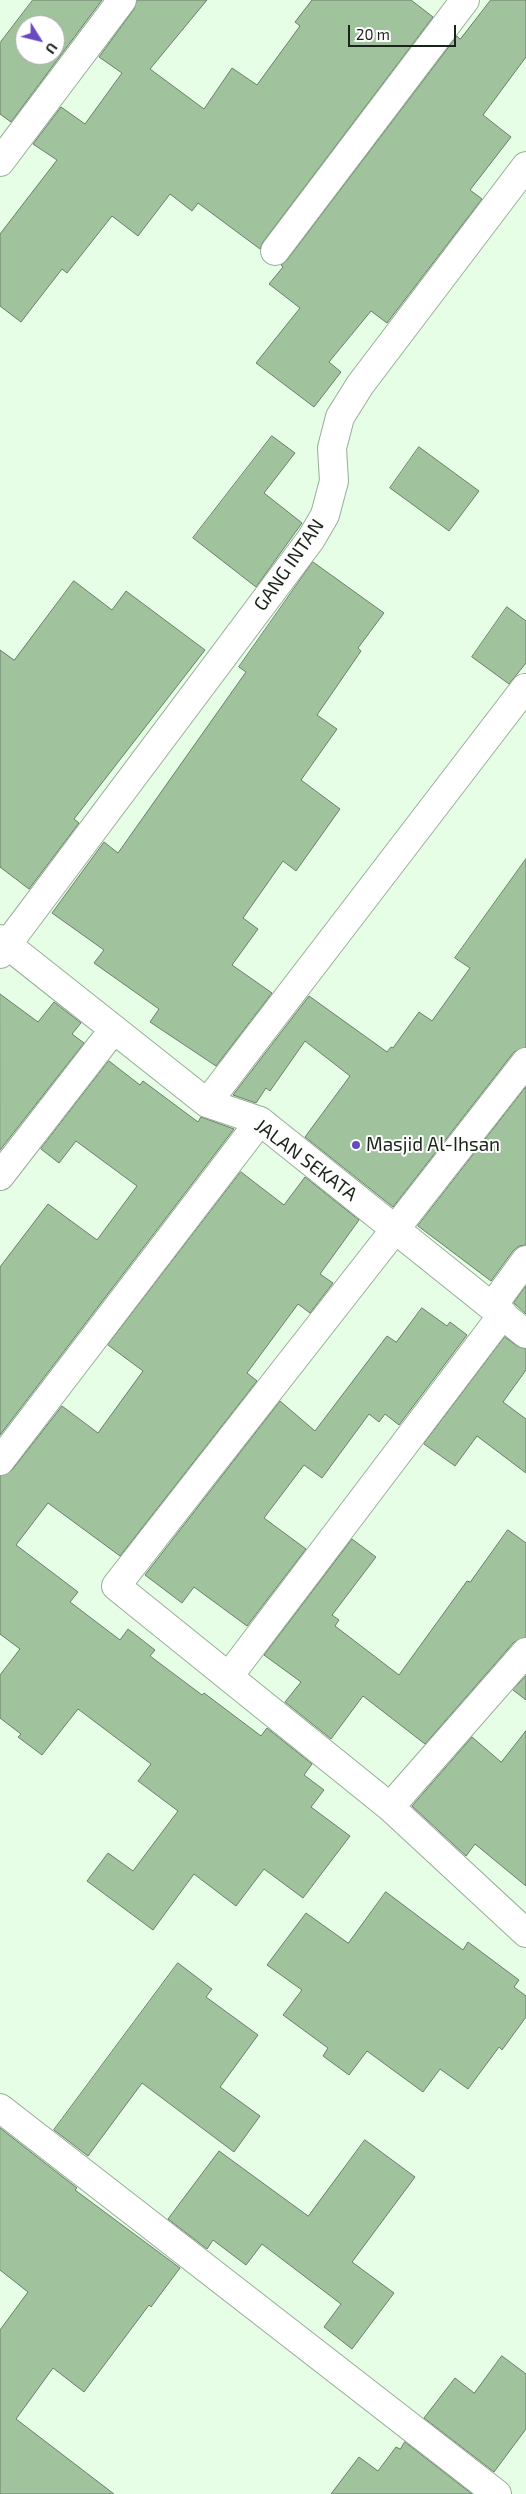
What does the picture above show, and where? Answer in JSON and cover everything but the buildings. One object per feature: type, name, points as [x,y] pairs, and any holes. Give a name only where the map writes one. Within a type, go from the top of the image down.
[{"type":"street","points":[[0,162],[122,0]]},
{"type":"street","points":[[275,251],[465,0]]},
{"type":"street","name":"GANG INTAN","points":[[2,946],[311,539],[325,514],[334,481],[332,448],[340,417],[360,385],[526,166]]},
{"type":"street","points":[[207,1103],[525,688]]},
{"type":"street","name":"JALAN SEKATA","points":[[2,946],[114,1029],[207,1103],[260,1121],[526,1334]]},
{"type":"street","points":[[0,1176],[114,1029]]},
{"type":"street","points":[[526,1062],[116,1586],[390,1808],[526,1933]]},
{"type":"street","points":[[0,1461],[260,1121]]},
{"type":"street","points":[[229,1676],[498,1310],[526,1260]]},
{"type":"street","points":[[390,1808],[526,1652]]},
{"type":"street","points":[[0,2108],[497,2494]]},
{"type":"place","name":"Masjid Al-Ihsan","points":[[356,1145]]}]
